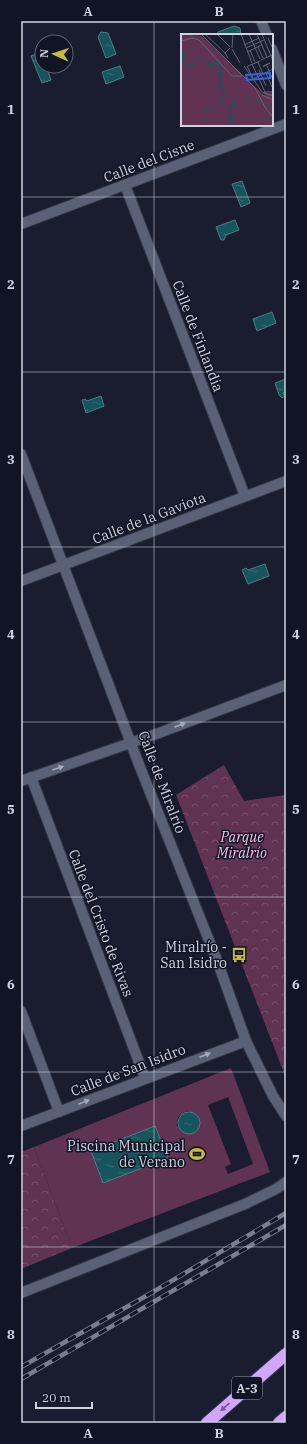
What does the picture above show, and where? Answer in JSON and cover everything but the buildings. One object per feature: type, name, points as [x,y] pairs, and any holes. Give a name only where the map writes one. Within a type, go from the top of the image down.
[{"type":"highway","name":"A-3","points":[[207,1423],[286,1354]]},
{"type":"highway","points":[[279,1423],[286,1417]]},
{"type":"street","points":[[261,21],[267,34]]},
{"type":"street","points":[[273,52],[286,85]]},
{"type":"street","name":"Calle del Cisne","points":[[21,224],[286,124]]},
{"type":"street","name":"Calle de Finlandia","points":[[125,186],[245,496]]},
{"type":"street","name":"Calle de Miralrío","points":[[21,454],[131,742],[218,963],[246,1040],[273,1096],[286,1116]]},
{"type":"street","name":"Calle de la Gaviota","points":[[21,581],[286,481]]},
{"type":"street","points":[[21,781],[286,685]]},
{"type":"street","name":"Calle del Cristo de Rivas","points":[[31,777],[145,1078]]},
{"type":"street","points":[[21,1011],[60,1112]]},
{"type":"street","name":"Calle de San Isidro","points":[[21,1126],[246,1040]]},
{"type":"street","points":[[21,1293],[246,1204],[276,1189],[286,1182]]},
{"type":"green space","name":"Parque Miralrío","points":[[224,765],[244,801],[286,795],[286,1078],[176,795]]},
{"type":"green space","name":"Piscina Municipal de Verano","points":[[231,1068],[270,1172],[72,1248],[34,1147]],"holes":[[[228,1097],[253,1164],[228,1174],[225,1167],[231,1164],[208,1105]],[[188,1111],[197,1115],[198,1129],[192,1134],[181,1131],[177,1125],[178,1117]]]},
{"type":"green space","points":[[34,1147],[72,1248],[21,1269],[21,1152]]},
{"type":"water","points":[[234,26],[240,28],[241,34],[217,34],[218,32]]},
{"type":"water","points":[[101,32],[108,33],[116,54],[106,58],[98,37]]},
{"type":"water","points":[[34,55],[34,63],[31,56]]},
{"type":"water","points":[[120,66],[124,77],[106,84],[102,72]]},
{"type":"water","points":[[38,74],[49,74],[51,80],[42,83]]},
{"type":"water","points":[[242,181],[250,203],[241,207],[232,184]]},
{"type":"water","points":[[235,220],[239,230],[226,235],[224,240],[221,240],[216,227]]},
{"type":"water","points":[[272,312],[276,323],[257,331],[253,319]]},
{"type":"water","points":[[286,379],[286,392],[283,393],[285,396],[282,398],[279,395],[275,383]]},
{"type":"water","points":[[101,396],[104,406],[86,413],[82,400],[85,399],[87,401]]},
{"type":"water","points":[[265,564],[269,576],[248,584],[242,570],[246,568],[248,570]]},
{"type":"water","points":[[185,1112],[193,1112],[200,1119],[200,1127],[193,1134],[185,1134],[178,1127],[178,1119]]},
{"type":"water","points":[[155,1126],[168,1158],[103,1183],[91,1151]]},
{"type":"railway","points":[[21,1367],[153,1292],[286,1213]]},
{"type":"railway","points":[[21,1379],[286,1225]]},
{"type":"place","name":"Miralrío - San Isidro","points":[[239,955]]},
{"type":"place","name":"Piscina Municipal de Verano","points":[[197,1154]]}]
